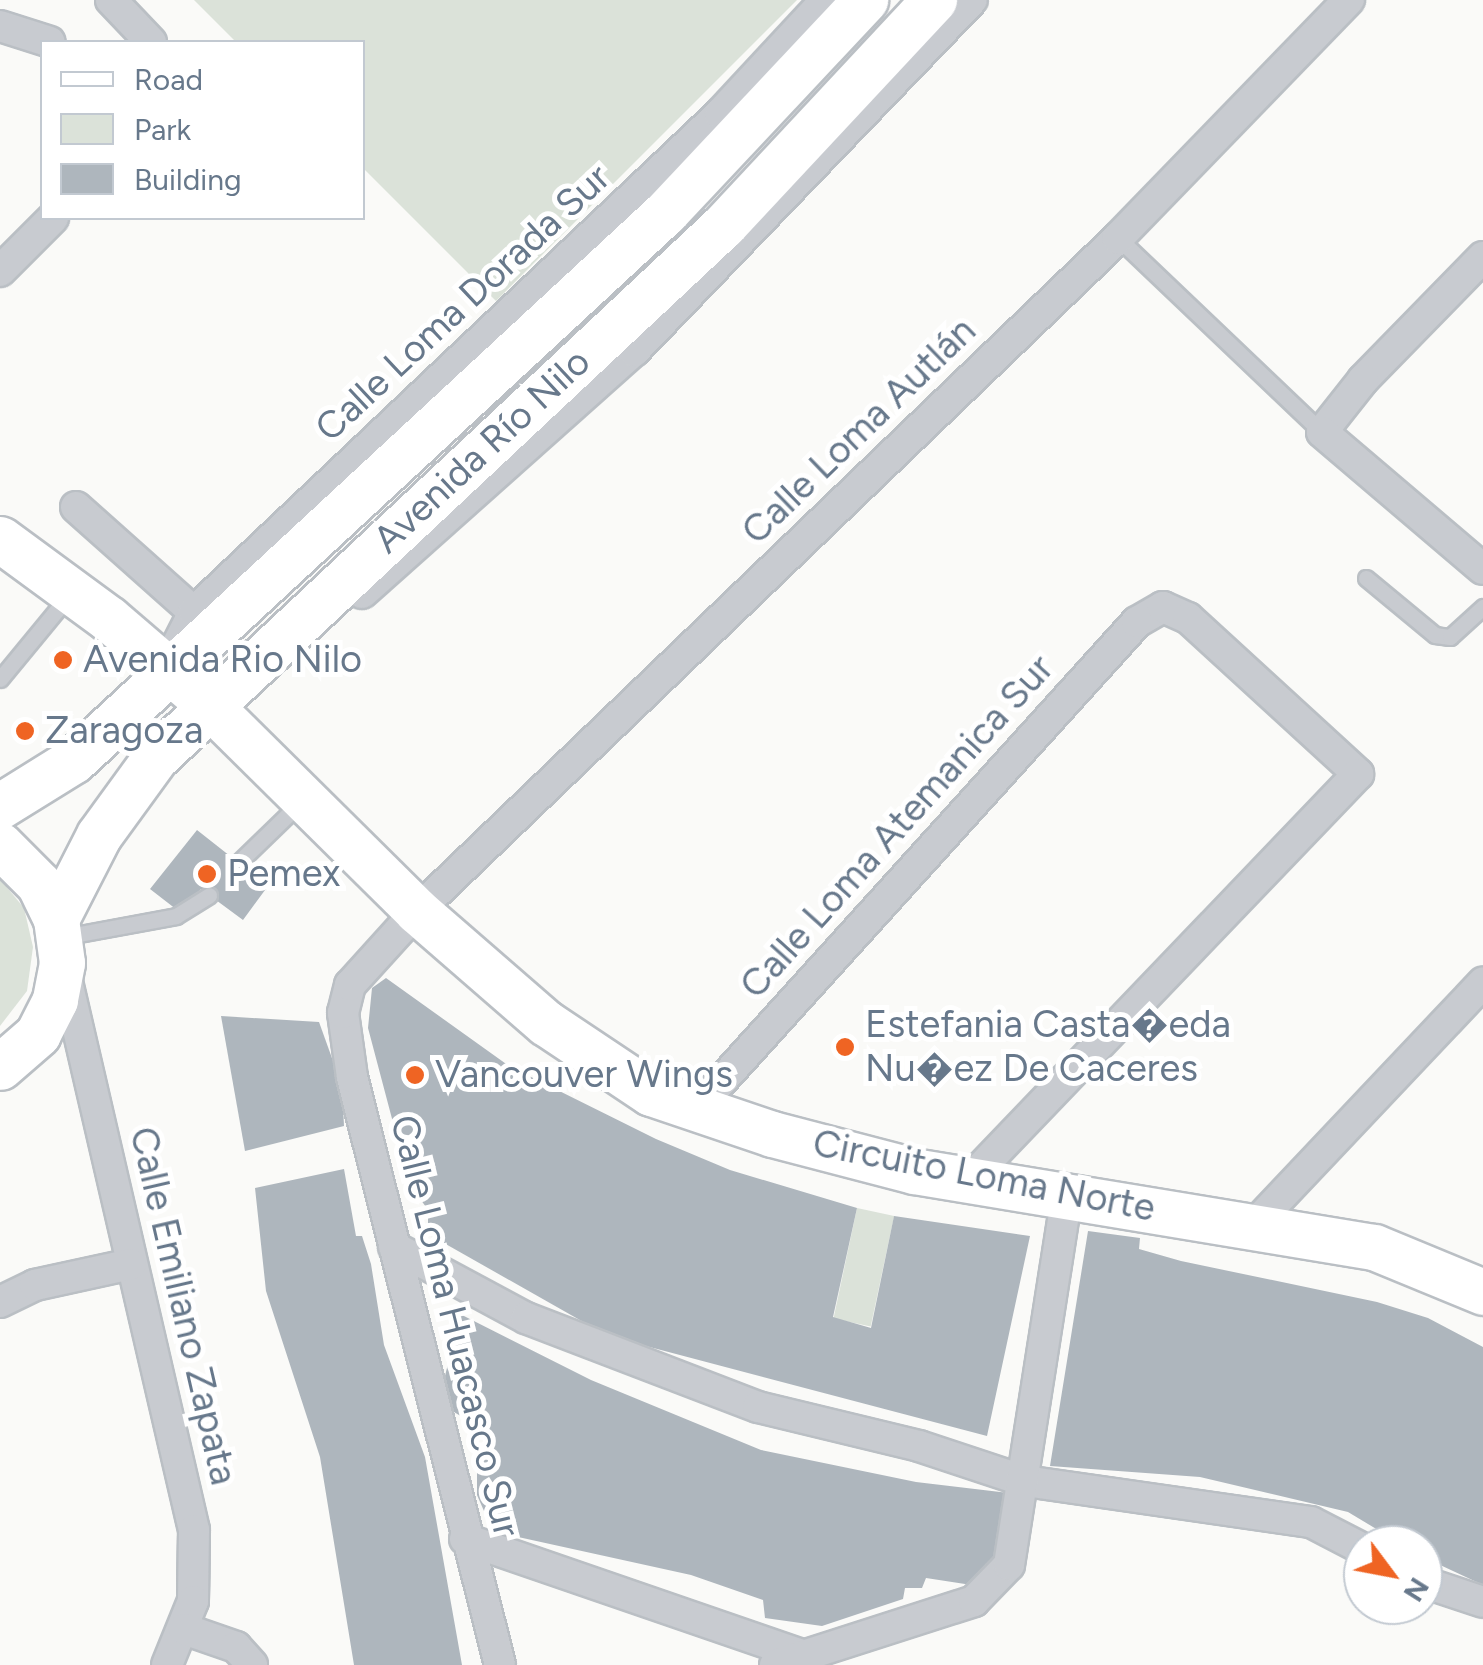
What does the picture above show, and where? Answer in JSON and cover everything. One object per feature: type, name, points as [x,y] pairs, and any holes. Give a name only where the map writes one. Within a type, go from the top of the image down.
[{"type":"main road","name":"Avenida Río Nilo","points":[[0,806],[55,776],[166,669],[666,212],[865,0]]},
{"type":"main road","name":"Avenida Río Nilo","points":[[0,1067],[38,1034],[55,1000],[59,940],[125,795],[208,704],[724,224],[934,0]]},
{"type":"main road","name":"Circuito Loma Norte","points":[[0,539],[72,590],[208,704],[417,911],[546,1022],[651,1093],[772,1134],[970,1179],[1374,1247],[1483,1292]]},
{"type":"main road","points":[[0,845],[40,884],[59,940]]},
{"type":"street","points":[[110,0],[150,40]]},
{"type":"street","name":"Calle Loma Dorada Sur","points":[[166,669],[194,612],[720,114],[826,0]]},
{"type":"street","points":[[208,704],[266,679],[634,351],[972,0]]},
{"type":"street","name":"Calle Loma Autlán","points":[[417,911],[1118,238],[1349,0]]},
{"type":"street","points":[[0,26],[44,40]]},
{"type":"street","points":[[0,271],[51,220]]},
{"type":"street","points":[[1483,257],[1363,380],[1322,432],[1483,569]]},
{"type":"street","points":[[76,507],[194,612]]},
{"type":"street","name":"Calle Loma Atemanica Sur","points":[[696,1108],[1137,622],[1163,608],[1188,618],[1358,774],[970,1179]]},
{"type":"street","name":"Calle Loma Huacasco Sur","points":[[417,911],[367,962],[350,986],[344,1012],[394,1247],[500,1665]]},
{"type":"street","name":"Calle Emiliano Zapata","points":[[59,940],[194,1530],[193,1601],[167,1665]]},
{"type":"street","points":[[1253,1226],[1483,983]]},
{"type":"street","points":[[465,1539],[788,1660],[974,1601],[1009,1565],[1068,1194]]},
{"type":"street","points":[[394,1247],[526,1318],[642,1366],[758,1407],[1025,1481],[1311,1522],[1343,1539]]},
{"type":"street","points":[[0,1302],[35,1286],[131,1264]]},
{"type":"street","points":[[1443,1589],[1483,1602]]},
{"type":"street","points":[[184,1630],[236,1647],[252,1665]]},
{"type":"lane","points":[[1118,238],[1322,432]]},
{"type":"lane","points":[[1366,578],[1435,635],[1450,637],[1483,607]]},
{"type":"lane","points":[[0,679],[72,590]]},
{"type":"lane","points":[[238,862],[304,800]]},
{"type":"lane","points":[[59,940],[176,916],[209,894]]},
{"type":"green space","points":[[194,0],[797,0],[496,301],[365,170],[365,40],[234,40]]},
{"type":"green space","points":[[0,879],[24,908],[33,947],[27,991],[0,1026]]},
{"type":"green space","points":[[857,1208],[894,1216],[871,1326],[834,1319]]},
{"type":"building","name":"Pemex","points":[[197,830],[268,886],[243,920],[201,889],[181,913],[150,889]]},
{"type":"building","points":[[386,978],[509,1066],[656,1139],[730,1170],[857,1208],[833,1317],[871,1328],[894,1216],[1030,1236],[987,1436],[608,1336],[428,1234],[428,1210],[409,1183],[368,1028],[372,988]]},
{"type":"building","points":[[221,1016],[319,1022],[342,1086],[344,1126],[245,1151]]},
{"type":"building","points":[[344,1169],[356,1236],[362,1236],[371,1264],[384,1345],[425,1457],[462,1665],[354,1665],[320,1457],[266,1291],[255,1188]]},
{"type":"building","points":[[1088,1231],[1140,1238],[1139,1249],[1181,1261],[1377,1302],[1428,1318],[1483,1347],[1483,1585],[1443,1566],[1443,1525],[1370,1525],[1348,1512],[1200,1477],[1050,1466]]},
{"type":"building","points":[[460,1314],[591,1380],[761,1450],[916,1482],[1017,1494],[1005,1556],[978,1586],[926,1578],[922,1588],[905,1588],[903,1599],[822,1626],[765,1618],[763,1600],[691,1575],[509,1535],[491,1527],[477,1495],[477,1463],[490,1434],[454,1412],[445,1376]]},
{"type":"place","name":"Avenida Rio Nilo","points":[[63,660]]},
{"type":"place","name":"Zaragoza","points":[[25,731]]},
{"type":"place","name":"Pemex","points":[[207,874]]},
{"type":"place","name":"Estefania Casta�eda Nu�ez De Caceres","points":[[845,1047]]},
{"type":"place","name":"Vancouver Wings","points":[[415,1075]]}]
